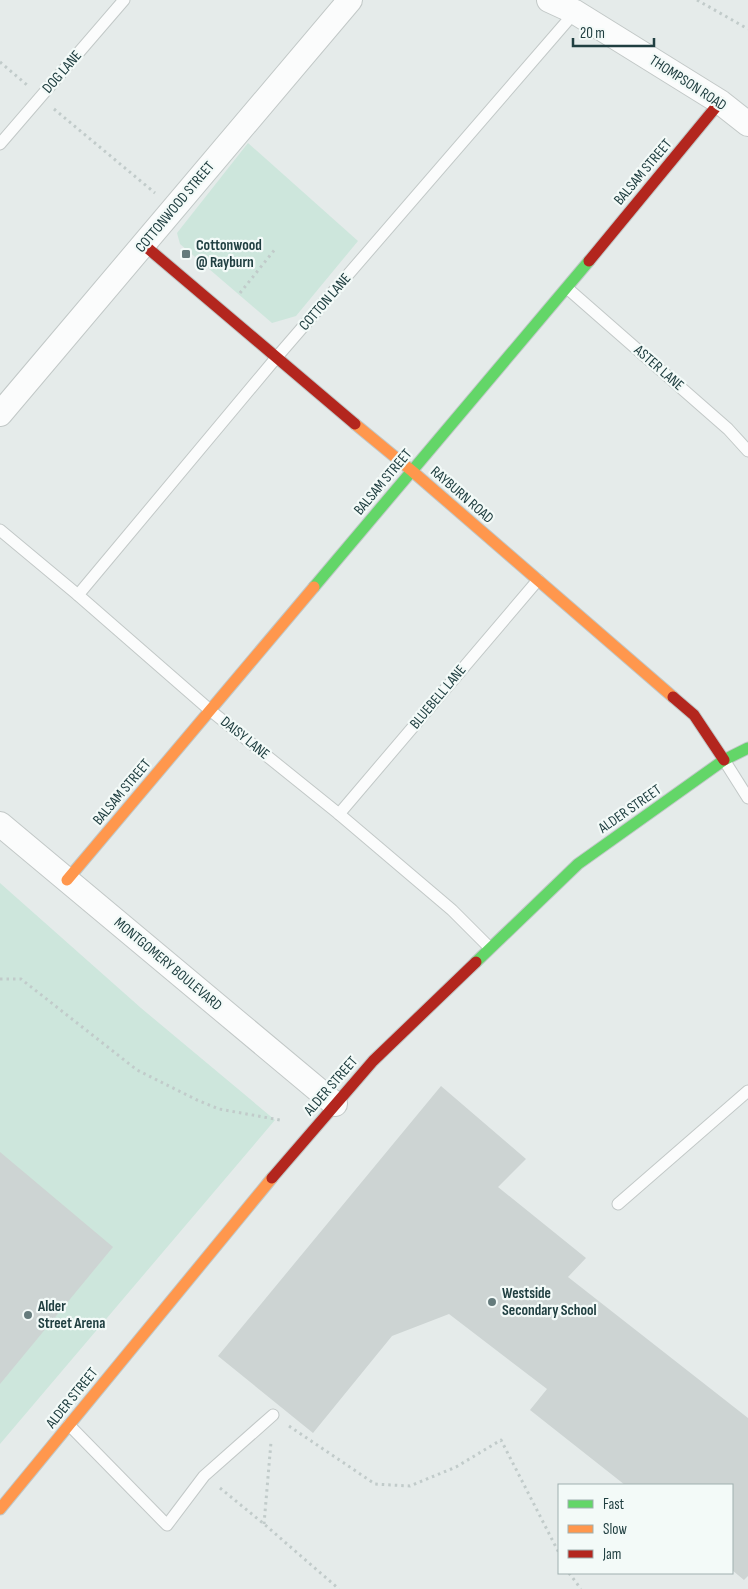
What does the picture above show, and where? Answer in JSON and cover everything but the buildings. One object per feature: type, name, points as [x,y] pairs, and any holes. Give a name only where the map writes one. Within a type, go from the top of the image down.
[{"type":"street","name":"COTTONWOOD STREET","points":[[0,414],[350,0]]},
{"type":"street","name":"THOMPSON ROAD","points":[[549,0],[575,12],[720,102],[748,124]]},
{"type":"street","name":"BALSAM STREET","points":[[67,880],[567,288],[720,102]]},
{"type":"street","name":"RAYBURN ROAD","points":[[144,244],[276,358],[412,471],[694,715],[724,760]]},
{"type":"street","name":"ALDER STREET","points":[[0,1509],[264,1188],[373,1061],[578,864],[724,760],[748,748]]},
{"type":"street","name":"MONTGOMERY BOULEVARD","points":[[0,824],[335,1104]]},
{"type":"lane","name":"DOG LANE","points":[[0,144],[124,0]]},
{"type":"lane","name":"COTTON LANE","points":[[78,595],[276,358],[575,12]]},
{"type":"lane","name":"ASTER LANE","points":[[567,288],[728,429],[748,451]]},
{"type":"lane","name":"DAISY LANE","points":[[0,530],[211,711],[339,814],[452,910],[490,948]]},
{"type":"lane","name":"BLUEBELL LANE","points":[[339,814],[538,580]]},
{"type":"lane","points":[[724,760],[748,798]]},
{"type":"lane","points":[[618,1204],[748,1091]]},
{"type":"lane","points":[[69,1425],[167,1525],[204,1476],[273,1415]]},
{"type":"path","points":[[698,0],[748,29]]},
{"type":"path","points":[[0,62],[28,86]]},
{"type":"path","points":[[54,109],[162,198]]},
{"type":"path","points":[[238,295],[276,248]]},
{"type":"path","points":[[0,979],[21,979],[137,1070],[219,1109],[280,1120]]},
{"type":"path","points":[[264,1524],[273,1415],[375,1484],[410,1486],[456,1467],[502,1440],[558,1551]]},
{"type":"path","points":[[204,1476],[264,1524],[339,1589]]},
{"type":"path","points":[[570,1574],[581,1589]]},
{"type":"green space","points":[[248,143],[358,241],[296,316],[272,323],[180,244],[177,233]]},
{"type":"green space","points":[[0,883],[141,1008],[275,1120],[0,1444]]},
{"type":"traffic: fast","points":[[314,587],[589,261]]},
{"type":"traffic: fast","points":[[476,962],[578,864],[724,760],[748,748]]},
{"type":"traffic: slow","points":[[355,424],[673,697]]},
{"type":"traffic: slow","points":[[67,880],[314,587]]},
{"type":"traffic: slow","points":[[0,1509],[272,1178]]},
{"type":"traffic: jam","points":[[589,261],[720,102]]},
{"type":"traffic: jam","points":[[144,245],[355,424]]},
{"type":"traffic: jam","points":[[673,697],[694,715],[724,760]]},
{"type":"traffic: jam","points":[[272,1178],[373,1061],[476,962]]},
{"type":"place","name":"Cottonwood @ Rayburn","points":[[186,254]]},
{"type":"place","name":"Westside Secondary School","points":[[492,1302]]},
{"type":"place","name":"Alder Street Arena","points":[[28,1315]]}]
